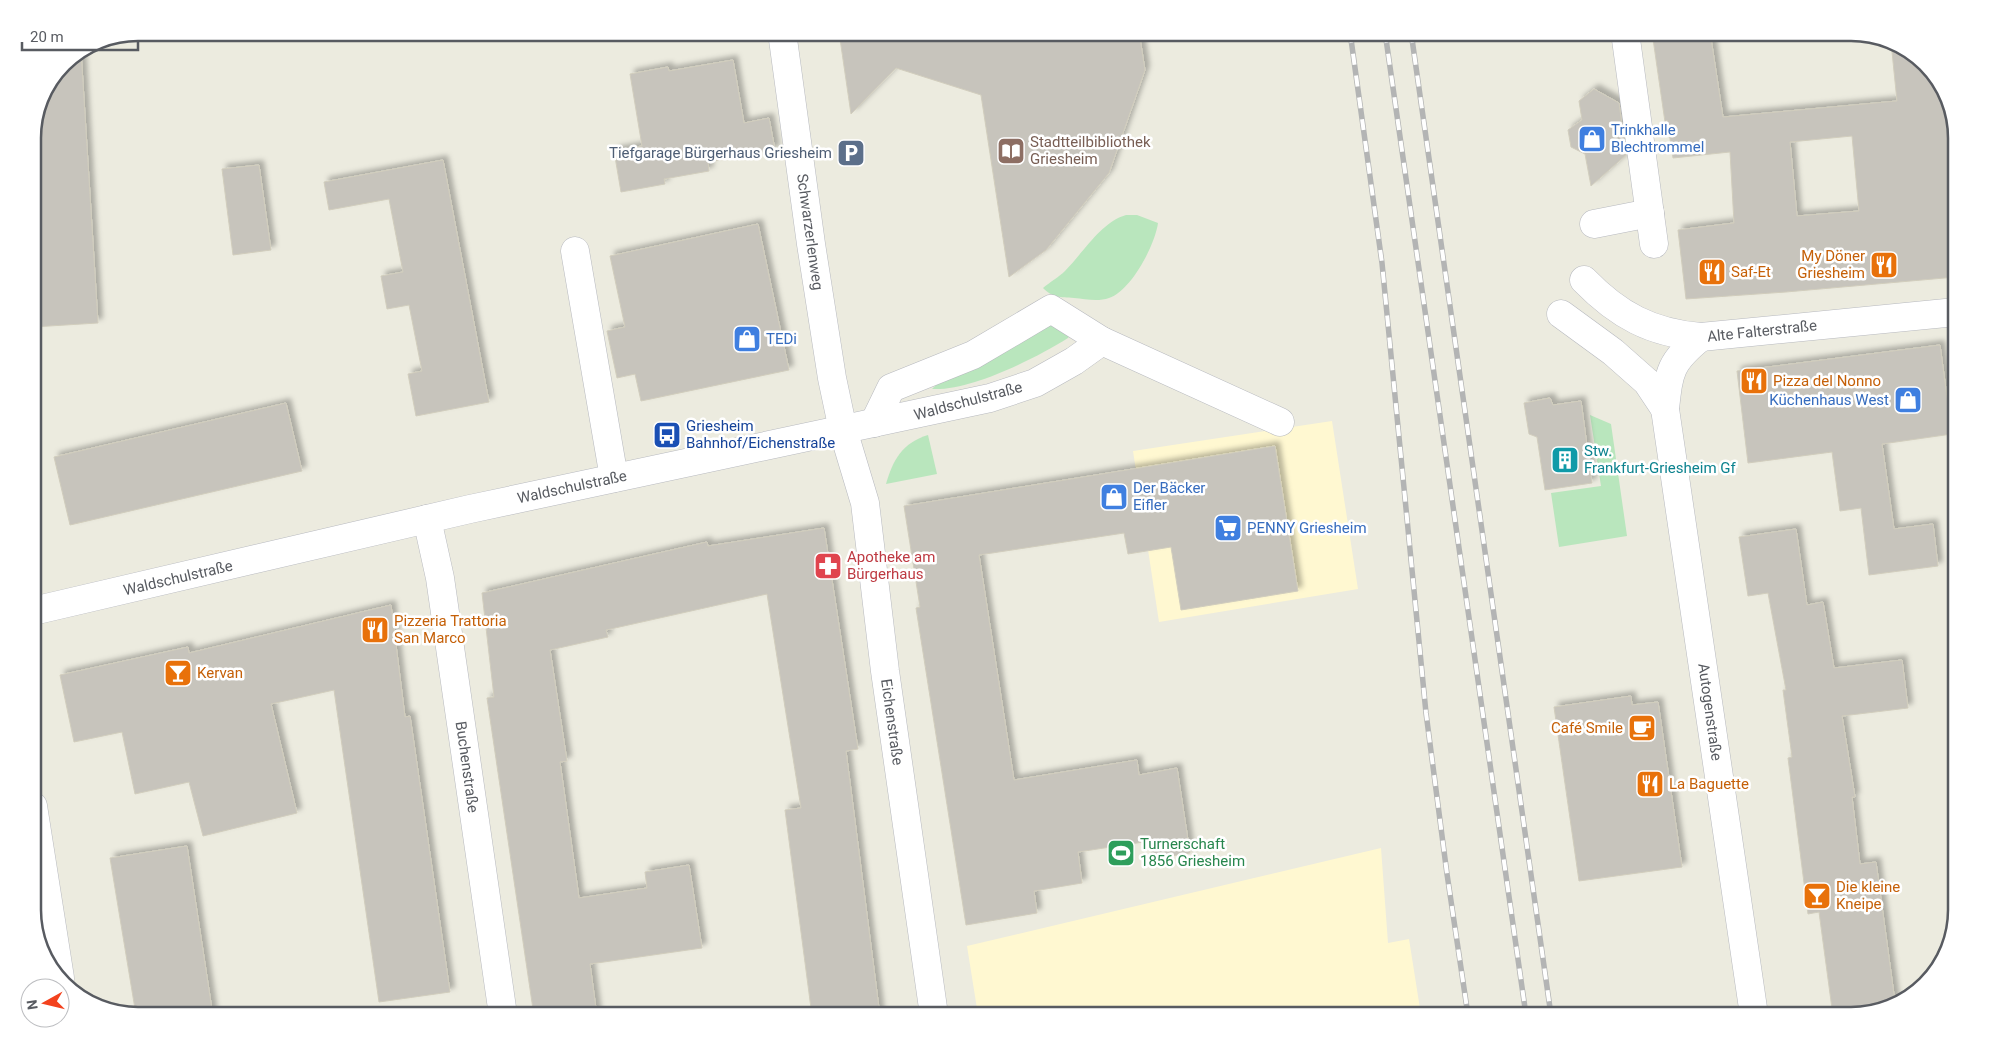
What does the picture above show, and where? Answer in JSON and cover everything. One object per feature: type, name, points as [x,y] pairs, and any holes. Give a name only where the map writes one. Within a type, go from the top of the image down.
[{"type":"street","name":"Schwarzerlenweg","points":[[783,41],[811,244],[843,430]]},
{"type":"street","points":[[1626,41],[1654,244]]},
{"type":"street","points":[[1594,224],[1650,213]]},
{"type":"street","points":[[576,251],[614,478]]},
{"type":"street","name":"Alte Falterstraße","points":[[1584,280],[1605,302],[1630,317],[1662,332],[1701,337],[1948,313]]},
{"type":"street","points":[[874,424],[891,388],[973,355],[1051,309],[1102,341],[1280,422]]},
{"type":"street","name":"Autogenstraße","points":[[1561,314],[1613,352],[1648,382],[1665,409]]},
{"type":"street","name":"Autogenstraße","points":[[1701,337],[1683,352],[1673,364],[1665,409],[1753,1007]]},
{"type":"street","name":"Waldschulstraße","points":[[41,609],[427,519],[990,398],[1036,383],[1074,361],[1102,341]]},
{"type":"street","name":"Eichenstraße","points":[[843,430],[865,503],[885,671],[933,1007]]},
{"type":"street","name":"Buchenstraße","points":[[427,519],[441,588],[502,1007]]},
{"type":"street","points":[[41,857],[58,964]]},
{"type":"shaded area","points":[[1332,421],[1358,589],[1159,622],[1133,451]]},
{"type":"shaded area","points":[[1381,848],[1388,943],[1409,939],[1420,1007],[977,1007],[967,946]]},
{"type":"green space","points":[[1126,215],[1137,215],[1158,223],[1152,243],[1141,266],[1126,286],[1117,294],[1105,299],[1092,300],[1057,296],[1050,294],[1043,288],[1065,271],[1100,231],[1108,224]]},
{"type":"green space","points":[[1050,325],[1070,335],[1039,355],[1003,372],[965,385],[932,389],[939,382]]},
{"type":"green space","points":[[1590,415],[1611,424],[1627,536],[1559,547],[1551,493],[1601,486]]},
{"type":"green space","points":[[928,435],[937,474],[886,484],[892,467],[900,453],[911,443]]},
{"type":"building","points":[[840,41],[1140,41],[1145,70],[1109,173],[1046,250],[1009,277],[981,95],[896,68],[851,114]]},
{"type":"building","points":[[1653,41],[1711,41],[1723,117],[1897,101],[1892,50],[1894,51],[1915,65],[1924,74],[1938,95],[1946,119],[1948,131],[1948,278],[1686,299],[1678,230],[1734,223],[1730,152],[1673,158],[1667,120],[1665,122]],"holes":[[[1852,136],[1859,211],[1797,216],[1790,142]]]},
{"type":"building","points":[[82,59],[98,323],[41,327],[41,131],[46,107],[51,95],[65,74]]},
{"type":"building","points":[[733,60],[744,123],[769,118],[775,150],[708,162],[709,171],[664,179],[665,184],[621,192],[614,151],[642,146],[630,74],[668,67],[669,71]]},
{"type":"building","name":"Trinkhalle Blechtrommel","points":[[1594,89],[1619,103],[1626,155],[1591,186],[1585,154],[1571,147],[1568,130],[1582,120],[1579,101]]},
{"type":"building","points":[[443,160],[489,402],[416,416],[408,374],[422,371],[409,305],[387,309],[381,276],[403,272],[389,199],[329,210],[324,182]]},
{"type":"building","points":[[259,165],[271,250],[233,255],[222,169]]},
{"type":"building","points":[[758,224],[789,370],[641,401],[635,374],[617,378],[607,331],[625,327],[610,256]]},
{"type":"building","points":[[1940,345],[1948,404],[1948,435],[1882,444],[1894,529],[1933,524],[1938,566],[1869,575],[1861,508],[1840,511],[1832,452],[1748,463],[1737,371]]},
{"type":"building","name":"Stw. Frankfurt-Griesheim Gf","points":[[1550,398],[1553,405],[1581,401],[1592,483],[1545,490],[1537,437],[1529,434],[1524,403]]},
{"type":"building","points":[[286,403],[302,471],[70,525],[54,457]]},
{"type":"building","points":[[1275,446],[1298,591],[1181,610],[1171,547],[1128,554],[1124,533],[979,555],[1014,780],[1137,760],[1139,775],[1177,768],[1190,853],[1152,859],[1150,841],[1078,852],[1082,883],[1034,891],[1037,913],[966,925],[916,608],[920,607],[904,506]]},
{"type":"building","points":[[824,528],[858,749],[846,751],[879,1007],[811,1007],[785,810],[801,808],[767,594],[606,630],[608,637],[550,650],[567,761],[560,762],[579,898],[647,888],[645,872],[689,865],[702,948],[590,964],[596,1007],[533,1007],[487,698],[494,697],[482,593],[707,542],[708,546]]},
{"type":"building","points":[[1796,529],[1807,605],[1823,602],[1834,668],[1902,660],[1908,708],[1842,716],[1855,797],[1852,797],[1860,864],[1876,862],[1894,997],[1882,1002],[1858,1007],[1832,1007],[1819,912],[1808,914],[1788,758],[1792,757],[1783,690],[1786,690],[1768,593],[1748,596],[1739,537]]},
{"type":"building","points":[[391,605],[405,717],[410,716],[450,992],[379,1002],[334,690],[271,704],[297,813],[203,836],[189,782],[135,794],[122,732],[74,742],[60,675],[188,647],[189,653]]},
{"type":"building","points":[[1631,696],[1632,705],[1658,702],[1682,867],[1579,881],[1554,707]]},
{"type":"building","points":[[187,846],[212,1007],[135,1007],[110,858]]},
{"type":"railway","points":[[1351,41],[1382,263],[1426,713],[1467,1007]]},
{"type":"railway","points":[[1386,41],[1525,1007]]},
{"type":"railway","points":[[1412,41],[1550,1007]]},
{"type":"place","name":"Trinkhalle Blechtrommel","points":[[1592,139]]},
{"type":"place","name":"Stadtteilbibliothek Griesheim","points":[[1011,151]]},
{"type":"place","name":"Tiefgarage Bürgerhaus Griesheim","points":[[851,153]]},
{"type":"place","name":"My Döner Griesheim","points":[[1884,265]]},
{"type":"place","name":"Saf-Et","points":[[1712,272]]},
{"type":"place","name":"TEDi","points":[[747,339]]},
{"type":"place","name":"Pizza del Nonno","points":[[1754,381]]},
{"type":"place","name":"Küchenhaus West","points":[[1908,400]]},
{"type":"place","name":"Griesheim Bahnhof/Eichenstraße","points":[[667,435]]},
{"type":"place","name":"Stw. Frankfurt-Griesheim Gf","points":[[1565,460]]},
{"type":"place","name":"Der Bäcker Eifler","points":[[1114,497]]},
{"type":"place","name":"PENNY Griesheim","points":[[1228,528]]},
{"type":"place","name":"Apotheke am Bürgerhaus","points":[[828,566]]},
{"type":"place","name":"Pizzeria Trattoria San Marco","points":[[375,630]]},
{"type":"place","name":"Kervan","points":[[178,673]]},
{"type":"place","name":"Café Smile","points":[[1642,728]]},
{"type":"place","name":"La Baguette","points":[[1650,784]]},
{"type":"place","name":"Turnerschaft 1856 Griesheim","points":[[1121,853]]},
{"type":"place","name":"Die kleine Kneipe","points":[[1817,896]]}]
